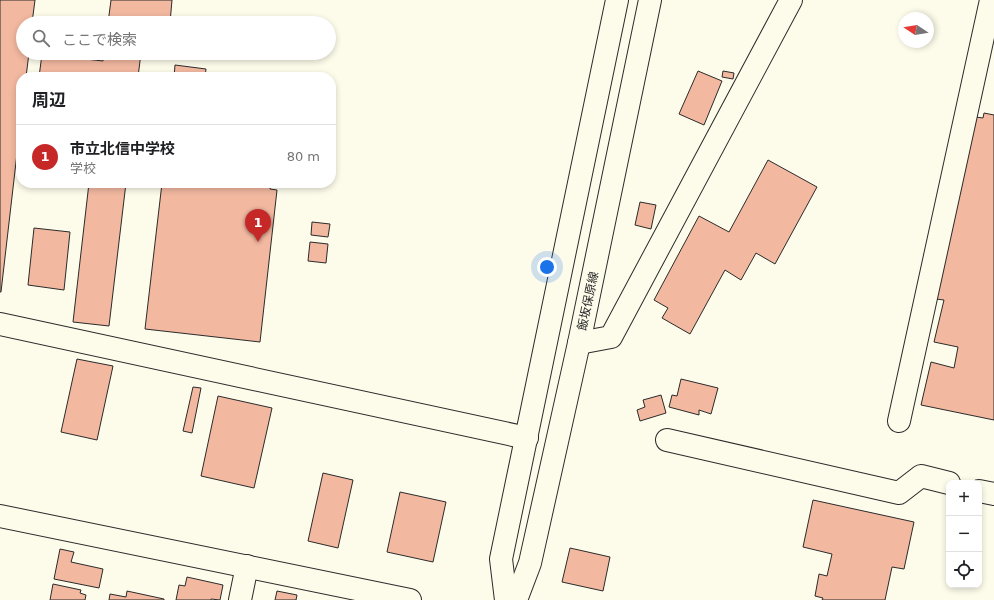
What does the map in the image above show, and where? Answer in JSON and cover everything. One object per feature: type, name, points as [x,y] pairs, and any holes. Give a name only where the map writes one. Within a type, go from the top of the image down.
[{"type":"street","points":[[506,600],[502,560],[617,0]]},
{"type":"street","name":"飯坂保原線","points":[[516,600],[530,563],[579,343],[650,0]]},
{"type":"street","points":[[579,343],[611,337],[791,0]]},
{"type":"street","points":[[899,421],[991,0]]},
{"type":"street","points":[[0,324],[527,438]]},
{"type":"street","points":[[666,440],[899,493],[921,476],[946,482]]},
{"type":"street","points":[[982,492],[994,494]]},
{"type":"street","points":[[0,516],[410,600]]},
{"type":"street","points":[[240,600],[247,566]]},
{"type":"building","points":[[0,0],[35,0],[33,16],[16,16],[16,60],[28,60],[27,72],[16,72],[16,162],[0,292]]},
{"type":"building","points":[[111,0],[172,0],[171,16],[109,16]]},
{"type":"building","points":[[41,60],[140,60],[139,72],[40,72]]},
{"type":"building","points":[[175,65],[206,69],[206,72],[174,72]]},
{"type":"building","points":[[698,71],[722,81],[704,125],[679,114]]},
{"type":"building","points":[[723,71],[734,73],[733,79],[722,77]]},
{"type":"building","points":[[984,113],[994,115],[994,420],[921,405],[931,362],[954,368],[958,347],[934,342],[944,300],[936,299],[976,117],[983,118]]},
{"type":"building","points":[[768,160],[817,187],[775,264],[756,253],[741,280],[725,270],[690,334],[662,318],[668,308],[654,300],[699,216],[729,232]]},
{"type":"building","points":[[88,188],[125,188],[109,326],[73,322]]},
{"type":"building","points":[[161,188],[270,188],[277,190],[260,342],[145,329]]},
{"type":"building","points":[[640,202],[656,205],[651,229],[635,225]]},
{"type":"building","points":[[312,222],[330,224],[328,237],[311,235]]},
{"type":"building","points":[[34,228],[70,232],[64,290],[28,285]]},
{"type":"building","points":[[310,242],[328,244],[326,263],[308,261]]},
{"type":"building","points":[[77,359],[113,366],[97,440],[61,432]]},
{"type":"building","points":[[681,379],[718,388],[711,414],[699,410],[699,415],[669,407],[672,395],[677,396]]},
{"type":"building","points":[[193,387],[201,388],[192,433],[183,431]]},
{"type":"building","points":[[661,395],[666,413],[640,421],[637,410],[645,407],[643,400]]},
{"type":"building","points":[[218,396],[272,408],[254,488],[201,476]]},
{"type":"building","points":[[323,473],[353,480],[338,548],[308,541]]},
{"type":"building","points":[[400,492],[446,502],[433,562],[387,552]]},
{"type":"building","points":[[813,500],[914,522],[904,569],[892,567],[885,600],[822,600],[823,598],[815,596],[819,574],[827,576],[832,554],[803,547]]},
{"type":"building","points":[[570,548],[610,557],[603,591],[562,582]]},
{"type":"building","points":[[60,549],[74,552],[71,562],[103,569],[99,588],[54,579]]},
{"type":"building","points":[[187,577],[223,585],[220,600],[176,600],[179,585],[185,586]]},
{"type":"building","points":[[53,584],[81,590],[80,593],[86,595],[85,600],[50,600]]},
{"type":"building","points":[[127,591],[164,600],[109,600],[110,594],[126,597]]},
{"type":"building","points":[[277,591],[297,595],[296,600],[275,600]]},
{"type":"place","name":"市立北信中学校","points":[[258,242]]}]
